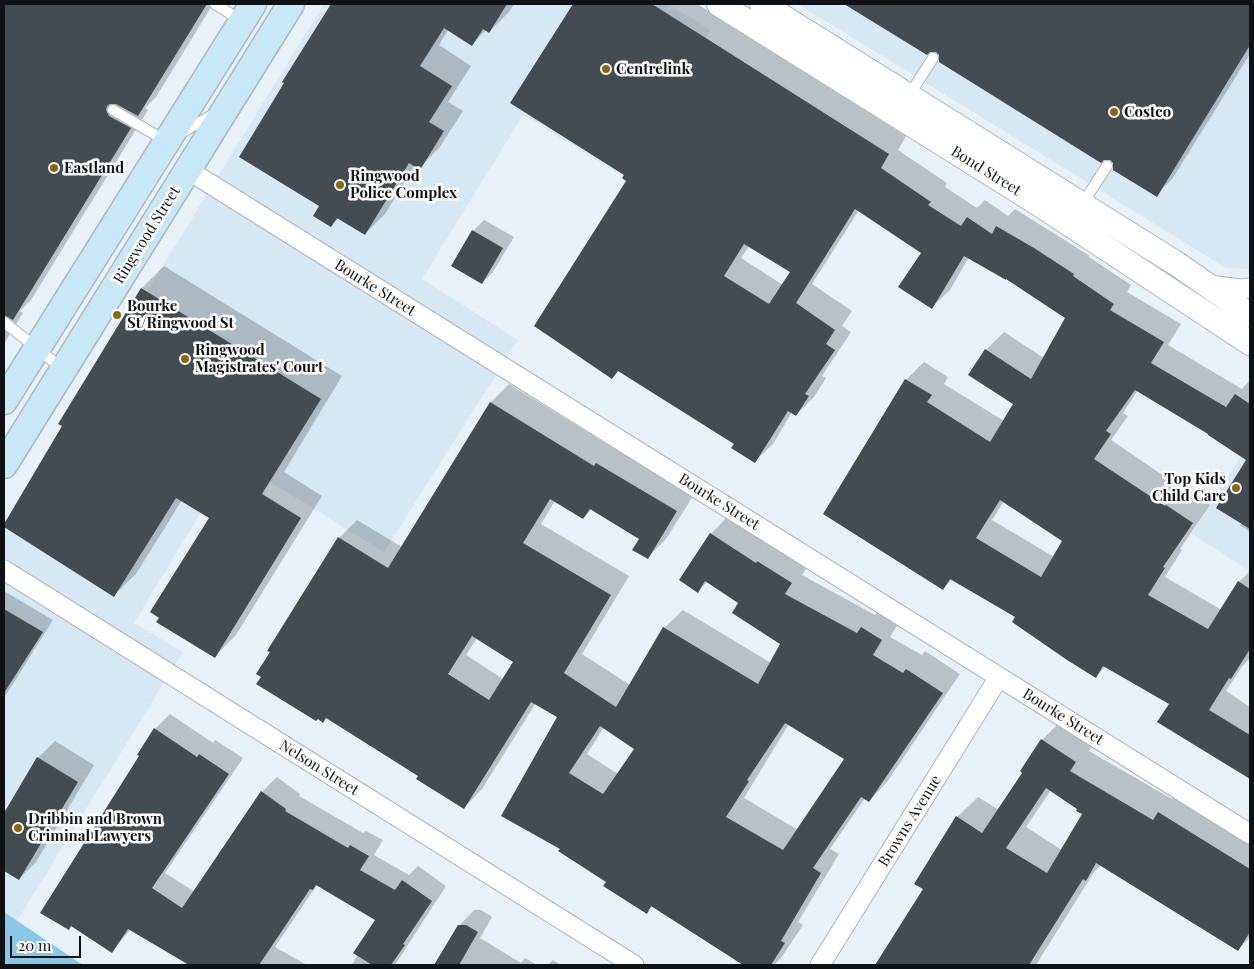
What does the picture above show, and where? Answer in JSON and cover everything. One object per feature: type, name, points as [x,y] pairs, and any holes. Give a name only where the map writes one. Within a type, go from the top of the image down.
[{"type":"main road","name":"Ringwood Street","points":[[4,465],[290,4]]},
{"type":"main road","points":[[4,401],[248,13]]},
{"type":"street","name":"Bond Street","points":[[719,4],[1082,204],[1209,285],[1250,315]]},
{"type":"street","name":"Bond Street","points":[[762,4],[1070,224],[1250,343]]},
{"type":"street","name":"Bourke Street","points":[[188,170],[1250,834]]},
{"type":"street","points":[[1209,285],[1240,289],[1250,288]]},
{"type":"street","name":"Nelson Street","points":[[4,570],[634,965]]},
{"type":"street","name":"Browns Avenue","points":[[820,965],[999,677]]},
{"type":"lane","points":[[215,4],[248,13]]},
{"type":"lane","points":[[903,105],[932,58]]},
{"type":"lane","points":[[113,110],[167,141],[228,106]]},
{"type":"lane","points":[[1070,224],[1107,166]]},
{"type":"lane","points":[[4,322],[63,369]]},
{"type":"shaded area","points":[[324,4],[667,4],[711,30],[621,175],[523,115],[422,279],[518,340],[384,552],[233,459],[134,623],[183,652],[17,921],[4,912],[4,524]]},
{"type":"shaded area","name":"Costco","points":[[798,4],[1250,4],[1250,269],[1226,268]]},
{"type":"shaded area","name":"Top Kids Child Care","points":[[1250,442],[1250,571],[1192,534]]},
{"type":"shaded area","points":[[4,912],[83,965],[4,965]]},
{"type":"building","name":"Eastland","points":[[4,4],[207,4],[138,116],[116,104],[107,106],[106,110],[109,116],[131,128],[13,320],[4,315]]},
{"type":"building","points":[[331,4],[507,4],[489,33],[483,29],[472,46],[444,28],[420,66],[452,86],[429,122],[444,131],[420,170],[409,163],[365,235],[337,218],[331,227],[313,216],[319,206],[239,157],[284,83],[282,82]]},
{"type":"building","points":[[573,4],[652,4],[889,154],[881,168],[931,202],[928,205],[961,226],[967,217],[992,234],[996,226],[1074,274],[1073,276],[1114,304],[1110,310],[1164,342],[1151,363],[1226,407],[1235,394],[1250,404],[1250,529],[1216,508],[1246,460],[1208,434],[1135,390],[1106,431],[1111,434],[1094,459],[1193,523],[1163,567],[1165,568],[1148,595],[1208,629],[1238,581],[1250,589],[1250,649],[1209,710],[1250,735],[1250,779],[1157,722],[1169,704],[1103,666],[1096,678],[1012,622],[1015,617],[950,579],[943,590],[823,514],[905,379],[932,395],[927,402],[990,442],[1013,404],[968,375],[985,349],[1031,379],[1065,318],[1006,279],[964,256],[932,309],[898,287],[921,253],[855,209],[796,303],[835,330],[826,344],[835,350],[805,394],[809,396],[796,416],[788,411],[755,463],[731,448],[734,444],[618,371],[612,379],[534,326],[626,181],[622,178],[624,175],[510,103]],"holes":[[[744,244],[790,272],[769,304],[724,276]],[[1000,500],[1062,541],[1041,577],[976,538]]]},
{"type":"building","name":"Costco","points":[[844,4],[1250,4],[1250,45],[1157,197],[1113,170],[1113,163],[1110,160],[1104,160],[1101,163],[939,62],[939,55],[936,52],[930,52],[927,55]]},
{"type":"building","points":[[472,230],[503,248],[482,284],[451,266]]},
{"type":"building","points":[[141,288],[321,399],[262,494],[301,518],[215,658],[156,622],[159,618],[150,612],[209,518],[176,498],[114,597],[4,527],[62,426],[58,424]]},
{"type":"building","points":[[490,402],[594,466],[596,463],[677,511],[648,559],[632,550],[639,539],[590,509],[583,519],[550,499],[523,543],[611,595],[564,673],[616,707],[663,627],[758,684],[780,644],[732,613],[738,603],[705,581],[698,593],[679,580],[710,533],[756,563],[757,561],[792,583],[785,594],[857,633],[861,627],[882,640],[873,655],[903,673],[906,669],[943,693],[869,802],[861,797],[813,868],[821,873],[781,941],[785,943],[771,965],[743,965],[651,906],[647,914],[603,886],[606,882],[558,851],[560,849],[501,816],[557,717],[531,702],[464,809],[416,779],[418,776],[326,718],[323,723],[318,719],[316,721],[256,684],[261,677],[256,674],[270,652],[267,651],[338,537],[388,568]],"holes":[[[472,636],[513,662],[489,700],[448,674]],[[785,723],[844,759],[783,850],[726,817],[749,781],[747,780]],[[600,726],[634,749],[603,794],[569,773]]]},
{"type":"building","points":[[4,609],[43,632],[4,693]]},
{"type":"building","points":[[154,728],[197,757],[199,754],[229,774],[152,888],[182,908],[261,791],[286,809],[285,811],[348,848],[350,845],[369,856],[360,870],[395,890],[402,880],[432,901],[391,965],[372,965],[353,953],[375,920],[316,885],[313,890],[310,889],[259,965],[189,965],[128,929],[112,953],[71,926],[69,930],[40,913],[139,756],[137,755]]},
{"type":"building","points":[[1041,739],[1076,762],[1070,771],[1153,820],[1158,812],[1250,869],[1250,932],[1238,951],[1096,863],[1086,881],[1083,879],[1029,965],[875,965],[923,889],[914,884],[956,816],[982,833],[1022,773],[1020,771]],"holes":[[[1046,788],[1077,809],[1076,811],[1082,814],[1047,873],[1006,848]]]},
{"type":"building","points":[[37,757],[78,782],[19,880],[4,871],[4,813]]},
{"type":"building","points":[[458,925],[466,925],[478,932],[459,965],[434,965]]},
{"type":"place","name":"Centrelink","points":[[606,69]]},
{"type":"place","name":"Costco","points":[[1114,112]]},
{"type":"place","name":"Eastland","points":[[54,168]]},
{"type":"place","name":"Ringwood Police Complex","points":[[340,185]]},
{"type":"place","name":"Bourke St/Ringwood St","points":[[117,315]]},
{"type":"place","name":"Ringwood Magistrates' Court","points":[[185,359]]},
{"type":"place","name":"Top Kids Child Care","points":[[1236,488]]},
{"type":"place","name":"Dribbin and Brown Criminal Lawyers","points":[[18,828]]}]
